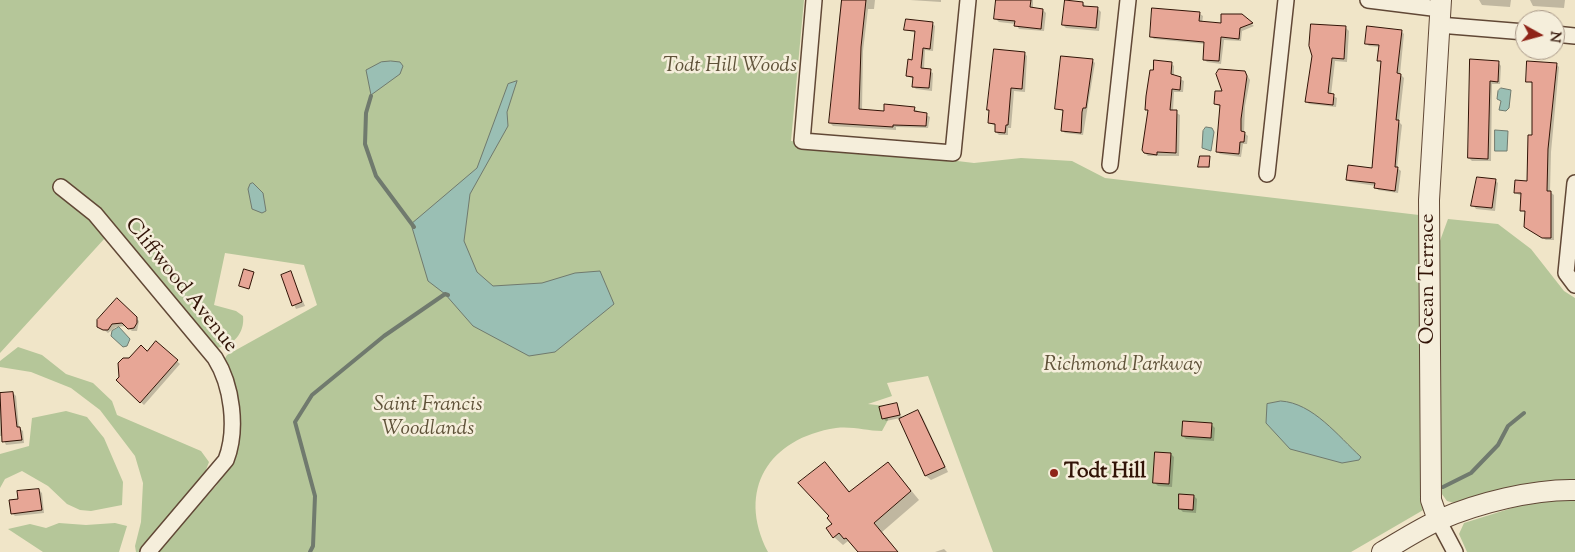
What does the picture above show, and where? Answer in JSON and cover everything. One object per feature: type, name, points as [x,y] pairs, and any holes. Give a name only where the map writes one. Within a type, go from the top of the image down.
[{"type":"street","points":[[814,0],[802,141],[953,153],[968,0]]},
{"type":"street","points":[[1110,165],[1128,0]]},
{"type":"street","points":[[1267,174],[1286,0]]},
{"type":"street","points":[[1368,0],[1440,11],[1515,30]]},
{"type":"street","name":"Ocean Terrace","points":[[1440,11],[1428,200],[1431,500],[1438,520],[1455,552]]},
{"type":"street","points":[[1571,279],[1575,183]]},
{"type":"street","name":"Cliffwood Avenue","points":[[61,187],[95,214],[215,358],[230,398],[231,442],[226,460],[148,552]]},
{"type":"street","points":[[1382,552],[1438,520],[1530,493],[1550,489],[1575,490]]},
{"type":"green space","name":"Richmond Parkway","points":[[0,0],[804,0],[791,141],[974,163],[1021,158],[1072,161],[1105,178],[1419,215],[1425,509],[1351,552],[993,552],[928,376],[887,383],[892,396],[868,404],[885,406],[888,420],[882,431],[836,428],[813,434],[793,443],[777,455],[765,470],[758,488],[756,508],[759,529],[768,552],[156,552],[216,486],[233,460],[224,360],[227,355],[317,305],[304,265],[225,253],[214,305],[236,311],[243,316],[243,322],[240,333],[232,342],[215,348],[116,226],[0,353]]},
{"type":"green space","points":[[1448,219],[1498,224],[1531,249],[1564,291],[1575,298],[1575,481],[1532,483],[1458,504],[1447,501],[1439,490],[1437,249]]},
{"type":"green space","points":[[18,347],[42,355],[66,374],[93,383],[112,401],[117,415],[201,451],[209,462],[203,478],[144,552],[136,552],[135,546],[141,522],[143,483],[135,456],[100,410],[71,388],[31,372],[0,367],[0,361]]},
{"type":"green space","points":[[66,411],[87,417],[104,438],[123,482],[122,505],[91,511],[80,510],[67,504],[48,486],[22,471],[5,479],[0,488],[0,454],[29,446],[32,418]]},
{"type":"green space","points":[[1575,501],[1575,552],[1467,552],[1459,534],[1464,523],[1528,503]]},
{"type":"green space","points":[[59,523],[86,525],[115,523],[127,526],[119,552],[43,552],[8,529],[30,524],[46,528]]},
{"type":"water","points":[[381,62],[400,62],[403,66],[400,74],[371,95],[366,70]]},
{"type":"water","points":[[517,81],[507,112],[508,126],[470,194],[464,241],[477,272],[493,286],[542,283],[575,273],[600,271],[614,304],[555,352],[529,356],[473,326],[445,294],[428,281],[411,224],[477,168],[508,84]]},
{"type":"water","points":[[1501,88],[1511,90],[1509,108],[1506,111],[1499,110],[1501,101],[1497,99],[1498,91]]},
{"type":"water","points":[[1206,127],[1212,128],[1214,132],[1211,151],[1202,148],[1203,131]]},
{"type":"water","points":[[1495,130],[1508,131],[1507,151],[1495,151]]},
{"type":"water","points":[[253,183],[263,193],[266,211],[262,213],[252,209],[248,189],[250,184]]},
{"type":"water","points":[[119,327],[130,339],[127,346],[123,347],[111,336],[112,331]]},
{"type":"water","points":[[1281,401],[1293,403],[1314,414],[1361,457],[1359,460],[1342,463],[1290,449],[1266,423],[1267,404]]},
{"type":"building","points":[[842,0],[866,0],[861,47],[859,109],[884,111],[884,104],[915,107],[914,111],[927,113],[926,126],[893,125],[893,127],[829,123]]},
{"type":"building","points":[[996,0],[1031,0],[1030,7],[1043,9],[1041,29],[1014,26],[1015,21],[994,19]]},
{"type":"building","points":[[1065,0],[1083,2],[1083,6],[1098,7],[1096,28],[1062,25]]},
{"type":"building","points":[[1152,8],[1200,12],[1199,21],[1221,23],[1221,14],[1242,14],[1253,23],[1240,28],[1239,39],[1221,37],[1219,61],[1203,60],[1204,42],[1150,37]]},
{"type":"building","points":[[906,19],[933,22],[930,49],[923,48],[921,68],[931,69],[929,88],[912,87],[913,77],[906,76],[908,59],[912,60],[915,31],[904,30]]},
{"type":"building","points":[[1311,24],[1346,26],[1344,59],[1332,58],[1328,93],[1334,94],[1333,105],[1305,102],[1312,56],[1309,46]]},
{"type":"building","points":[[1367,26],[1402,30],[1397,73],[1401,74],[1396,120],[1399,120],[1395,167],[1398,167],[1395,191],[1374,188],[1375,183],[1346,180],[1348,165],[1372,168],[1381,61],[1377,61],[1379,45],[1365,44]]},
{"type":"building","points":[[994,49],[1025,52],[1022,89],[1011,88],[1008,125],[1006,125],[1005,133],[995,132],[995,124],[988,123],[989,110],[987,110]]},
{"type":"building","points":[[1061,56],[1093,59],[1086,108],[1083,108],[1082,112],[1081,133],[1061,131],[1063,110],[1055,109]]},
{"type":"building","points":[[1470,59],[1499,61],[1498,82],[1490,81],[1488,159],[1468,158]]},
{"type":"building","points":[[1154,60],[1172,62],[1171,74],[1181,77],[1180,90],[1172,89],[1170,110],[1177,110],[1176,153],[1157,152],[1157,155],[1144,153],[1142,150],[1148,110],[1145,110],[1146,96],[1150,70],[1153,70]]},
{"type":"building","points":[[1527,61],[1557,63],[1548,149],[1547,191],[1551,191],[1551,238],[1542,238],[1524,227],[1525,211],[1520,211],[1521,193],[1514,193],[1515,180],[1527,181],[1528,135],[1532,135],[1532,82],[1526,82]]},
{"type":"building","points":[[1219,69],[1245,71],[1247,76],[1241,119],[1241,131],[1245,132],[1244,142],[1240,142],[1239,154],[1216,152],[1220,105],[1214,104],[1215,91],[1222,91],[1216,74]]},
{"type":"building","points":[[1200,156],[1210,156],[1209,167],[1198,167]]},
{"type":"building","points":[[1477,177],[1496,179],[1492,208],[1471,206]]},
{"type":"building","points":[[244,269],[254,272],[249,289],[239,286]]},
{"type":"building","points":[[291,271],[302,302],[292,306],[281,275]]},
{"type":"building","points":[[117,298],[137,317],[137,323],[134,328],[128,329],[122,323],[112,324],[108,330],[97,327],[97,320]]},
{"type":"building","points":[[156,341],[178,360],[140,403],[116,380],[119,377],[118,363],[123,358],[129,358],[141,345],[147,351]]},
{"type":"building","points":[[13,392],[17,427],[20,427],[22,440],[2,442],[0,393]]},
{"type":"building","points":[[897,403],[900,415],[882,419],[879,407]]},
{"type":"building","points":[[918,410],[945,467],[925,476],[899,419]]},
{"type":"building","points":[[1183,421],[1212,423],[1211,438],[1182,436]]},
{"type":"building","points":[[1155,452],[1171,453],[1169,484],[1153,483]]},
{"type":"building","points":[[825,462],[849,492],[888,462],[911,491],[874,523],[898,552],[858,552],[839,533],[833,538],[826,528],[832,524],[827,518],[829,516],[798,483]]},
{"type":"building","points":[[39,489],[42,510],[11,514],[9,500],[18,499],[17,491]]},
{"type":"building","points":[[1179,494],[1194,495],[1193,510],[1179,509]]},
{"type":"waterway","points":[[371,96],[366,113],[365,144],[376,176],[414,227]]},
{"type":"waterway","points":[[310,552],[313,546],[315,496],[295,422],[312,395],[384,336],[445,294],[448,295]]},
{"type":"waterway","points":[[1443,487],[1471,473],[1498,445],[1508,426],[1524,413]]},
{"type":"place","name":"Todt Hill","points":[[1054,473]]},
{"type":"park label","name":"Todt Hill Woods","points":[[730,67]]},
{"type":"park label","name":"Saint Francis Woodlands","points":[[428,418]]}]
